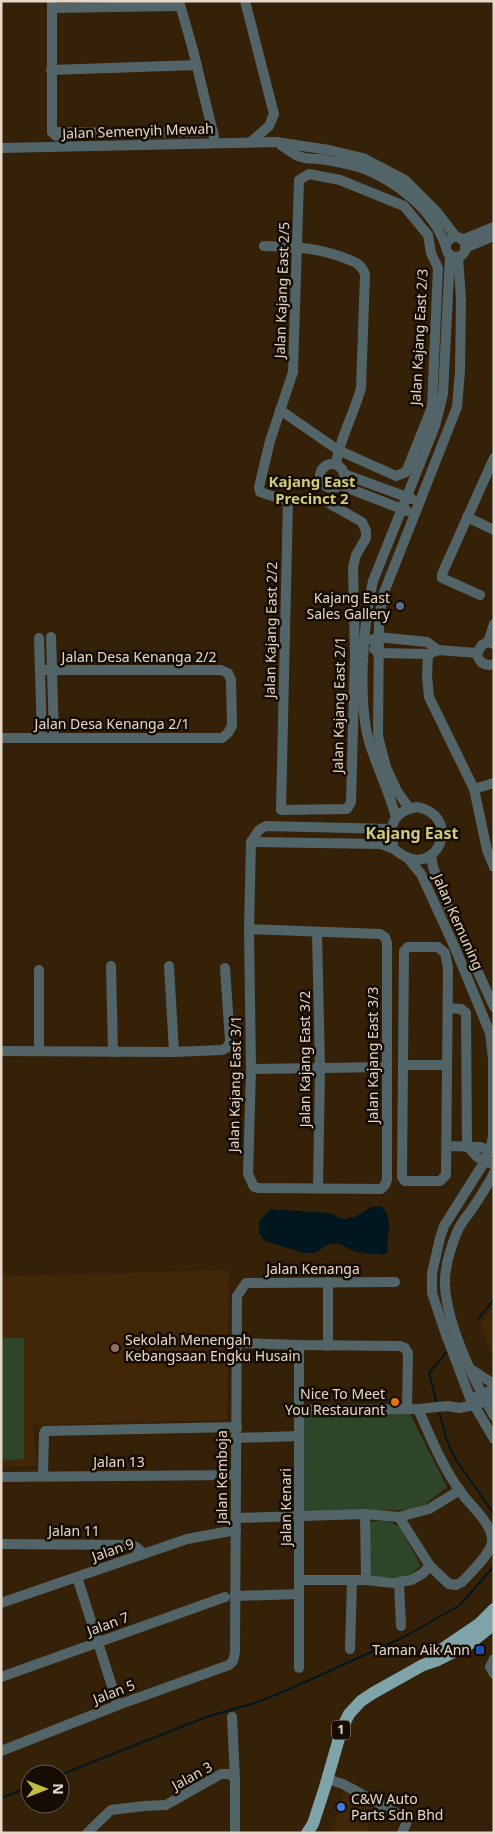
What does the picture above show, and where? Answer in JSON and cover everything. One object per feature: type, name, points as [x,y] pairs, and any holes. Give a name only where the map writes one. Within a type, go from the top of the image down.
[{"type":"main road","name":"1","points":[[423,1665],[433,1654],[479,1624],[494,1609]]},
{"type":"main road","name":"1","points":[[313,1830],[342,1728],[349,1714],[373,1692],[423,1665],[438,1660],[468,1645],[494,1624]]},
{"type":"street","points":[[245,1],[274,114],[269,126],[251,142]]},
{"type":"street","points":[[213,131],[52,140],[52,5],[179,4],[197,65],[213,131],[214,142]]},
{"type":"street","points":[[51,70],[197,65]]},
{"type":"street","name":"Jalan Semenyih Mewah","points":[[1,148],[52,140],[276,142],[329,150],[363,158],[405,180],[437,212],[461,242]]},
{"type":"street","points":[[276,142],[301,157],[362,168],[396,186],[413,198],[431,218],[451,253],[443,394],[435,426],[373,581],[367,605],[364,653],[365,722],[370,744],[396,817]]},
{"type":"street","name":"Jalan Kajang East 2/5","points":[[288,501],[260,492],[259,487],[270,441],[293,372],[299,180],[309,174]]},
{"type":"street","name":"Jalan Kajang East 2/3","points":[[309,174],[340,180],[404,206],[428,235],[431,253],[438,268],[432,407],[406,472],[396,476],[338,450]]},
{"type":"street","points":[[461,242],[494,226]]},
{"type":"street","points":[[364,653],[374,640],[383,595],[457,407],[460,371],[461,299],[448,241],[461,242],[494,236]]},
{"type":"street","points":[[451,253],[463,254],[461,242]]},
{"type":"street","points":[[264,246],[322,250],[364,268],[361,388],[358,401],[338,450],[336,464]]},
{"type":"street","points":[[280,410],[338,450]]},
{"type":"street","points":[[480,595],[442,578],[442,576],[494,458]]},
{"type":"street","points":[[329,464],[336,464],[342,468],[344,478],[340,485],[334,488],[328,487],[321,479],[321,472],[329,464]]},
{"type":"street","points":[[344,474],[420,502]]},
{"type":"street","points":[[340,485],[415,514]]},
{"type":"street","points":[[288,501],[323,500],[328,487]]},
{"type":"street","name":"Jalan Kajang East 2/1","points":[[280,810],[347,809],[351,802],[355,655],[353,567],[356,555],[366,538],[366,530],[362,522],[323,500]]},
{"type":"street","name":"Jalan Kajang East 2/2","points":[[280,810],[288,501]]},
{"type":"street","points":[[467,517],[494,530]]},
{"type":"street","points":[[494,624],[491,643],[480,647],[477,653],[480,662],[492,664],[494,675]]},
{"type":"street","points":[[365,630],[374,640],[378,653],[378,736],[386,767],[396,791],[409,808]]},
{"type":"street","points":[[51,637],[54,737]]},
{"type":"street","points":[[39,638],[42,738]]},
{"type":"street","points":[[374,640],[427,642],[433,652],[426,676],[429,697],[474,789],[487,850],[494,867]]},
{"type":"street","points":[[378,653],[477,653]]},
{"type":"street","name":"Jalan Desa Kenanga 2/2","points":[[40,670],[220,670],[228,673],[231,680],[232,696],[232,726],[222,738]]},
{"type":"street","name":"Jalan Desa Kenanga 2/1","points":[[1,738],[222,738]]},
{"type":"street","points":[[474,789],[494,783]]},
{"type":"street","points":[[251,842],[381,844],[407,857],[423,858],[437,850],[442,834],[442,826],[438,819],[426,809],[409,808],[396,817],[391,829],[394,849]]},
{"type":"street","points":[[251,842],[259,830],[266,826],[391,829]]},
{"type":"street","name":"Jalan Kajang East 3/1","points":[[251,842],[249,929],[251,1069],[248,1174],[254,1187],[266,1189],[318,1187],[381,1188],[387,1180]]},
{"type":"street","points":[[251,862],[263,848],[273,843]]},
{"type":"street","name":"Jalan Kemuning","points":[[431,855],[433,867],[445,900],[494,1007]]},
{"type":"street","name":"Jalan Kemuning","points":[[407,857],[420,874],[455,948],[490,1033],[493,1059],[494,1136],[478,1174],[444,1226],[432,1273],[432,1293],[472,1402],[494,1439]]},
{"type":"street","points":[[249,929],[317,932]]},
{"type":"street","name":"Jalan Kajang East 3/3","points":[[317,932],[380,934],[385,937],[387,943],[387,1180]]},
{"type":"street","name":"Jalan Kajang East 3/2","points":[[317,932],[320,1068],[318,1187]]},
{"type":"street","points":[[408,947],[438,947],[445,953],[448,968],[448,1008],[446,1175],[440,1181],[402,1180],[404,951],[408,947]]},
{"type":"street","points":[[448,968],[455,948]]},
{"type":"street","points":[[111,966],[113,1052]]},
{"type":"street","points":[[169,966],[174,1052]]},
{"type":"street","points":[[1,1051],[174,1052],[222,1050],[228,1047],[230,1041],[225,968]]},
{"type":"street","points":[[39,970],[39,1051]]},
{"type":"street","points":[[448,1008],[461,1008],[466,1013],[467,1146],[485,1161]]},
{"type":"street","points":[[403,1065],[447,1065]]},
{"type":"street","points":[[251,1069],[387,1068]]},
{"type":"street","points":[[447,1146],[467,1146],[488,1151]]},
{"type":"street","points":[[493,1176],[458,1230],[446,1264],[445,1286],[447,1303],[464,1356],[487,1398],[494,1416]]},
{"type":"street","points":[[328,1282],[328,1346]]},
{"type":"street","name":"Jalan Kenanga","points":[[237,1296],[246,1283],[396,1282]]},
{"type":"street","name":"Jalan Kemboja","points":[[235,1658],[230,1596],[236,1530],[237,1296]]},
{"type":"street","points":[[237,1343],[400,1346],[405,1348],[408,1353],[412,1408],[442,1462],[460,1490],[489,1528],[492,1541],[490,1549],[462,1582],[456,1585],[449,1584],[430,1566],[399,1517]]},
{"type":"street","name":"Jalan Kenari","points":[[299,1345],[300,1668]]},
{"type":"street","points":[[471,1370],[494,1384]]},
{"type":"street","points":[[299,1410],[430,1408],[487,1398],[494,1389]]},
{"type":"street","points":[[459,1408],[472,1402]]},
{"type":"street","points":[[445,1406],[459,1408],[477,1417],[485,1424]]},
{"type":"street","points":[[43,1476],[45,1431],[237,1427]]},
{"type":"street","points":[[236,1438],[299,1436]]},
{"type":"street","name":"Jalan 13","points":[[1,1476],[236,1475]]},
{"type":"street","points":[[236,1518],[365,1514],[399,1517],[429,1509],[460,1490]]},
{"type":"street","points":[[365,1514],[366,1580]]},
{"type":"street","name":"Jalan 9","points":[[1,1603],[187,1539],[236,1530]]},
{"type":"street","name":"Jalan 11","points":[[1,1544],[127,1545],[136,1547],[144,1554]]},
{"type":"street","points":[[299,1580],[366,1580],[399,1583],[411,1580],[422,1574],[430,1566]]},
{"type":"street","points":[[77,1577],[118,1705]]},
{"type":"street","points":[[350,1649],[352,1581]]},
{"type":"street","points":[[399,1583],[401,1626]]},
{"type":"street","name":"Jalan 7","points":[[1,1677],[230,1596],[299,1594]]},
{"type":"street","name":"Jalan 5","points":[[1,1751],[229,1664],[235,1658]]},
{"type":"street","points":[[494,1659],[490,1666],[494,1674]]},
{"type":"street","points":[[232,1717],[235,1833]]},
{"type":"street","name":"Jalan 3","points":[[87,1833],[111,1810],[166,1805],[220,1774],[230,1774],[235,1779]]},
{"type":"street","points":[[327,1779],[343,1784],[407,1819],[404,1829]]},
{"type":"shaded area","name":"Sekolah Menengah Kebangsaan Engku Husain","points":[[229,1270],[227,1420],[33,1425],[37,1466],[1,1467],[1,1276]]},
{"type":"shaded area","points":[[494,1303],[494,1359],[480,1325]]},
{"type":"shaded area","points":[[344,1790],[378,1806],[367,1833],[331,1833]]},
{"type":"green space","points":[[1,1338],[24,1338],[24,1459],[1,1460]]},
{"type":"green space","points":[[410,1414],[447,1487],[422,1507],[415,1510],[304,1511],[303,1415]]},
{"type":"green space","points":[[386,1520],[400,1527],[421,1566],[407,1577],[369,1577],[368,1522]]},
{"type":"water","points":[[381,1206],[389,1222],[388,1251],[384,1255],[356,1252],[339,1244],[329,1244],[315,1253],[304,1253],[265,1241],[259,1233],[259,1222],[270,1209],[328,1213],[343,1219],[355,1217],[371,1207]]},
{"type":"waterway","points":[[478,1319],[494,1299]]},
{"type":"waterway","points":[[437,1404],[429,1373],[447,1352]]},
{"type":"waterway","points":[[439,1411],[447,1441],[456,1460],[494,1514]]},
{"type":"waterway","points":[[70,1771],[206,1717],[255,1703],[404,1637],[460,1605],[494,1566]]},
{"type":"waterway","points":[[1,1798],[20,1791]]},
{"type":"place","name":"Kajang East Sales Gallery","points":[[400,606]]},
{"type":"place","name":"Sekolah Menengah Kebangsaan Engku Husain","points":[[115,1348]]},
{"type":"place","name":"Nice To Meet You Restaurant","points":[[395,1402]]},
{"type":"place","name":"Taman Aik Ann","points":[[480,1650]]},
{"type":"place","name":"C&W Auto Parts Sdn Bhd","points":[[341,1807]]},
{"type":"district","name":"Kajang East Precinct 2","points":[[312,490]]},
{"type":"district","name":"Kajang East","points":[[412,833]]}]
